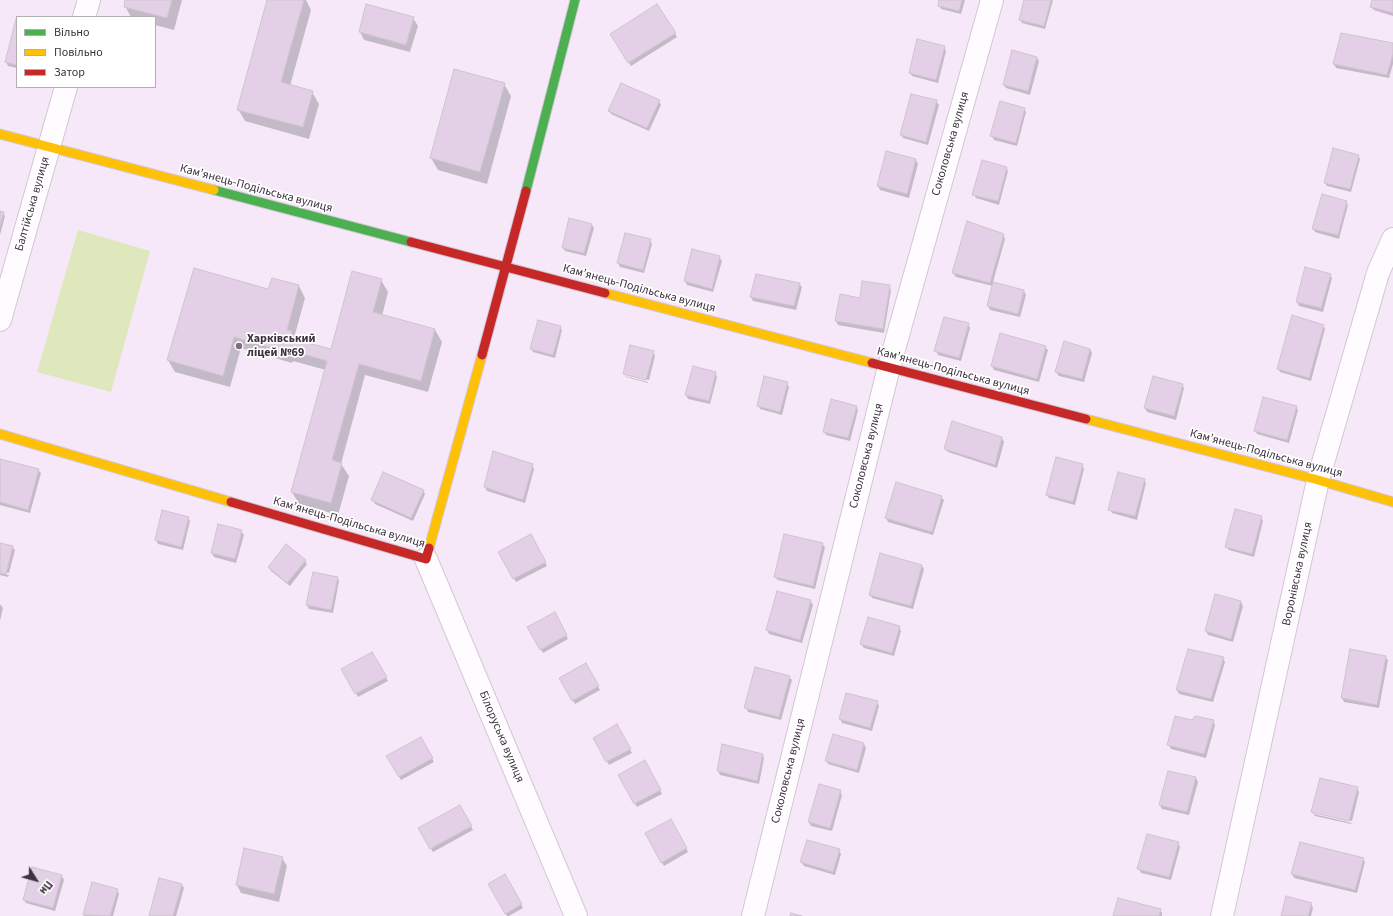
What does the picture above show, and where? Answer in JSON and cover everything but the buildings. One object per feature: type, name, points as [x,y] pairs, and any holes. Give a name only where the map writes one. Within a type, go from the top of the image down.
[{"type":"street","points":[[84,16],[89,0]]},
{"type":"street","name":"Кам’янець-Подільська вулиця","points":[[0,434],[426,559],[506,267],[575,0]]},
{"type":"street","name":"Соколовська вулиця","points":[[754,916],[889,367],[992,0]]},
{"type":"street","name":"Балтійська вулиця","points":[[0,320],[66,88]]},
{"type":"street","name":"Кам’янець-Подільська вулиця","points":[[0,134],[1318,480],[1393,502]]},
{"type":"street","name":"Воронівська вулиця","points":[[1222,916],[1318,480],[1378,273],[1393,239]]},
{"type":"street","name":"Білоруська вулиця","points":[[426,559],[576,916]]},
{"type":"green space","points":[[78,230],[150,251],[111,392],[37,372]]},
{"type":"traffic: fast","points":[[526,191],[575,0]]},
{"type":"traffic: fast","points":[[214,190],[411,242]]},
{"type":"traffic: slow","points":[[0,134],[214,190]]},
{"type":"traffic: slow","points":[[605,293],[872,363]]},
{"type":"traffic: slow","points":[[429,548],[482,355]]},
{"type":"traffic: slow","points":[[1086,419],[1318,480],[1393,502]]},
{"type":"traffic: slow","points":[[0,434],[231,502]]},
{"type":"traffic: jam","points":[[482,355],[526,191]]},
{"type":"traffic: jam","points":[[411,242],[605,293]]},
{"type":"traffic: jam","points":[[872,363],[1086,419]]},
{"type":"traffic: jam","points":[[231,502],[426,559],[429,548]]},
{"type":"place","name":"Харківський ліцей №69","points":[[239,346]]}]
